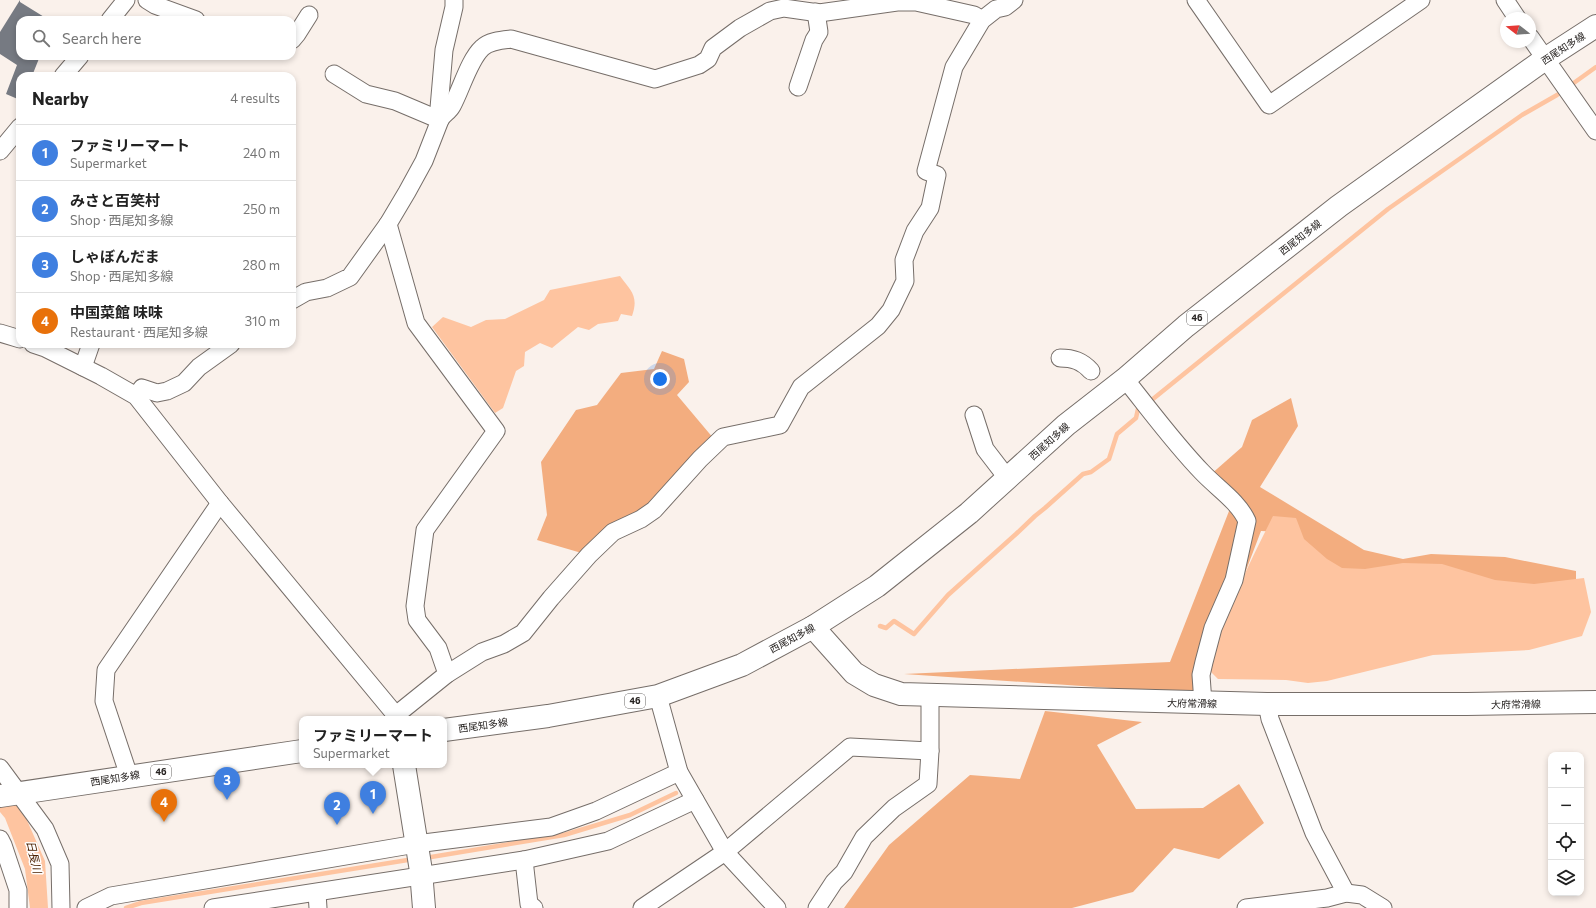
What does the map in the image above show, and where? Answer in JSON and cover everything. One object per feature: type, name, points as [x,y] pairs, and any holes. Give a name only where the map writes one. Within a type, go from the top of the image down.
[{"type":"main road","name":"西尾知多線","points":[[447,730],[548,716],[658,696],[742,665],[813,627],[877,586],[970,513],[1066,425],[1125,380],[1186,326],[1339,206],[1545,59],[1596,26]]},
{"type":"main road","name":"大府常滑線","points":[[813,627],[854,673],[874,685],[901,694],[1267,704],[1467,704],[1596,702]]},
{"type":"main road","name":"西尾知多線","points":[[12,794],[299,751]]},
{"type":"main road","points":[[404,768],[419,860],[424,908]]},
{"type":"street","points":[[113,16],[126,0]]},
{"type":"street","points":[[147,0],[155,5],[185,16]]},
{"type":"street","points":[[441,117],[439,108],[444,50],[454,7],[454,0]]},
{"type":"street","points":[[398,716],[447,674],[482,652],[504,644],[524,633],[551,598],[589,555],[613,532],[641,520],[654,510],[697,462],[723,437],[780,425],[801,387],[878,326],[891,310],[905,282],[904,260],[915,231],[930,208],[937,175],[926,171],[954,67],[993,4],[1005,7],[1014,0]]},
{"type":"street","points":[[1196,0],[1269,105],[1421,0]]},
{"type":"street","points":[[1504,0],[1513,12]]},
{"type":"street","points":[[296,298],[306,292],[327,288],[350,277],[388,224],[424,161],[441,117],[451,108],[474,59],[482,47],[493,42],[511,39],[655,79],[698,65],[708,59],[713,48],[740,28],[770,11],[784,8],[816,12],[897,2],[916,2],[974,15],[982,20]]},
{"type":"street","points":[[798,87],[814,40],[819,32],[816,12]]},
{"type":"street","points":[[296,34],[309,15]]},
{"type":"street","points":[[1536,46],[1596,131]]},
{"type":"street","points":[[66,72],[77,60]]},
{"type":"street","points":[[334,74],[366,94],[395,101],[441,117]]},
{"type":"street","points":[[0,151],[16,132]]},
{"type":"street","points":[[388,224],[416,323],[496,431],[425,530],[415,606],[417,620],[438,648],[447,674]]},
{"type":"street","points":[[0,333],[16,338]]},
{"type":"street","points":[[46,348],[83,366],[136,396],[220,503],[396,716]]},
{"type":"street","points":[[83,366],[90,348]]},
{"type":"street","points":[[136,396],[142,388],[157,393],[167,391],[184,383],[199,367],[225,348]]},
{"type":"street","points":[[1060,358],[1070,358],[1084,363],[1091,370]]},
{"type":"street","points":[[1125,380],[1202,472],[1244,513],[1247,521],[1234,580],[1213,628],[1204,662],[1201,675],[1203,703]]},
{"type":"street","points":[[974,414],[985,449],[1008,479]]},
{"type":"street","points":[[129,776],[104,701],[106,670],[220,503]]},
{"type":"street","points":[[817,908],[834,882],[844,872],[864,837],[894,808],[928,784],[930,751],[930,695]]},
{"type":"street","points":[[658,696],[681,774],[693,797],[725,852],[768,905]]},
{"type":"street","points":[[1267,704],[1270,719],[1314,833],[1346,893]]},
{"type":"street","points":[[642,908],[725,852],[850,747],[930,751]]},
{"type":"street","points":[[0,768],[12,794],[45,829],[60,864],[61,908]]},
{"type":"street","points":[[213,908],[318,900],[419,860],[551,827],[596,812],[681,774]]},
{"type":"street","points":[[86,908],[111,896],[419,860],[524,860],[608,841],[693,797]]},
{"type":"street","points":[[0,839],[18,890],[18,908]]},
{"type":"street","points":[[524,860],[529,904],[534,908]]},
{"type":"street","points":[[1246,908],[1327,898],[1346,893],[1362,895],[1383,908]]},
{"type":"shaded area","points":[[662,351],[684,359],[689,382],[677,395],[714,439],[665,508],[585,554],[537,540],[547,515],[541,462],[576,410],[597,405],[621,373],[654,369]]},
{"type":"shaded area","points":[[1291,398],[1298,426],[1260,487],[1364,550],[1403,559],[1431,554],[1505,557],[1576,571],[1576,586],[1484,590],[1324,570],[1281,532],[1261,531],[1199,694],[904,674],[1170,662],[1231,506],[1209,476],[1242,447],[1252,420]]},
{"type":"shaded area","points":[[1045,711],[1142,722],[1097,745],[1136,809],[1203,808],[1239,784],[1264,823],[1219,859],[1174,848],[1133,892],[1072,908],[844,908],[889,845],[970,775],[1020,779]]},
{"type":"water","points":[[620,276],[633,294],[635,303],[632,316],[621,314],[618,321],[598,324],[589,330],[578,327],[552,348],[540,343],[525,352],[524,366],[516,371],[503,408],[495,413],[432,327],[443,317],[471,327],[486,320],[505,319],[544,300],[550,290]]},
{"type":"water","points":[[1273,516],[1296,518],[1304,539],[1327,559],[1342,568],[1365,569],[1403,563],[1442,564],[1495,580],[1534,584],[1584,578],[1591,612],[1582,636],[1529,650],[1433,655],[1327,681],[1308,683],[1286,680],[1218,679],[1209,670],[1221,630],[1245,572]]},
{"type":"water","name":"日長川","points":[[0,778],[22,809],[45,861],[48,908],[30,908],[25,869],[5,818],[0,812]]},
{"type":"building","points":[[20,0],[20,2],[43,16],[16,16],[16,60],[38,60],[34,72],[16,72],[16,98],[6,94],[17,65],[0,54],[0,32]]},
{"type":"waterway","points":[[1148,403],[1388,209],[1522,115],[1557,95],[1596,67]]},
{"type":"waterway","points":[[880,626],[886,628],[894,621],[914,634],[948,595],[1035,516],[1083,474],[1091,472],[1109,459],[1117,434],[1136,418],[1138,409],[1142,407]]},
{"type":"waterway","points":[[425,858],[564,835],[630,815],[676,793]]},
{"type":"waterway","points":[[126,908],[141,903],[414,859]]},
{"type":"place","name":"しゃぼんだま","points":[[227,800]]},
{"type":"place","name":"ファミリーマート","points":[[373,814]]},
{"type":"place","name":"中国菜館 味味","points":[[164,822]]},
{"type":"place","name":"みさと百笑村","points":[[337,825]]}]
